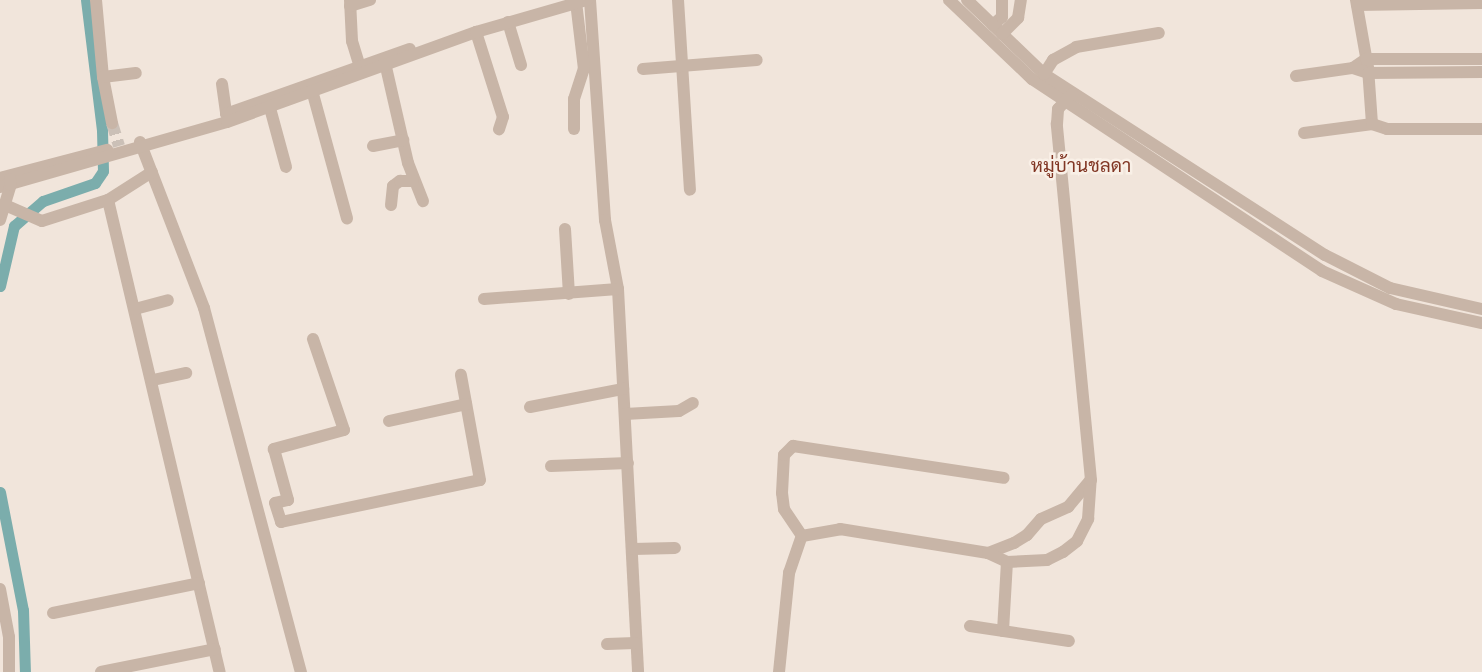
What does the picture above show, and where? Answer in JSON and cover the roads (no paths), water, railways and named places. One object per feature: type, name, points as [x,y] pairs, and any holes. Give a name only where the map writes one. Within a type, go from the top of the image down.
[{"type":"street","points":[[96,0],[103,77],[112,123]]},
{"type":"street","points":[[360,67],[352,41],[350,3],[370,0]]},
{"type":"street","points":[[141,144],[552,0]]},
{"type":"street","points":[[678,0],[690,190]]},
{"type":"street","points":[[949,0],[1032,79],[1068,98],[1361,275],[1390,288],[1482,309]]},
{"type":"street","points":[[967,0],[1068,98],[1322,270],[1396,304],[1482,323]]},
{"type":"street","points":[[998,30],[1002,17],[1002,0]]},
{"type":"street","points":[[998,30],[1018,18],[1021,0]]},
{"type":"street","points":[[11,208],[5,181],[270,108],[313,94],[476,32],[584,1]]},
{"type":"street","points":[[574,129],[574,99],[584,69],[584,1]]},
{"type":"street","points":[[584,1],[605,220],[618,290],[638,672]]},
{"type":"street","points":[[1372,124],[1368,73],[1356,2],[1482,3]]},
{"type":"street","points":[[508,22],[521,65]]},
{"type":"street","points":[[476,32],[504,117],[499,129]]},
{"type":"street","points":[[1044,74],[1053,60],[1076,47],[1159,33]]},
{"type":"street","points":[[1353,68],[1366,59],[1482,59]]},
{"type":"street","points":[[1461,59],[1462,72]]},
{"type":"street","points":[[643,69],[757,60]]},
{"type":"street","points":[[386,67],[413,181],[423,201]]},
{"type":"street","points":[[1296,76],[1353,68],[1368,73],[1482,72]]},
{"type":"street","points":[[103,77],[136,73]]},
{"type":"street","points":[[222,84],[226,114]]},
{"type":"street","points":[[313,94],[347,218]]},
{"type":"street","points":[[802,536],[840,529],[988,553],[1007,562],[1047,560],[1077,541],[1088,519],[1091,480],[1056,124],[1058,109],[1068,98]]},
{"type":"street","points":[[270,108],[286,167]]},
{"type":"street","points":[[1304,133],[1372,124],[1387,129],[1482,129]]},
{"type":"street","points":[[373,146],[403,140]]},
{"type":"street","points":[[141,144],[200,293],[260,511],[301,672]]},
{"type":"street","points":[[11,208],[33,219],[49,220],[108,200],[152,172]]},
{"type":"street","points":[[391,205],[392,186],[400,181],[413,181]]},
{"type":"street","points":[[108,200],[220,672]]},
{"type":"street","points":[[0,220],[11,208]]},
{"type":"street","points":[[565,229],[569,294]]},
{"type":"street","points":[[484,299],[618,290]]},
{"type":"street","points":[[135,309],[168,300]]},
{"type":"street","points":[[313,339],[344,430],[274,449],[288,500],[275,503],[281,522],[480,480],[461,375]]},
{"type":"street","points":[[152,380],[186,373]]},
{"type":"street","points":[[530,408],[623,389]]},
{"type":"street","points":[[625,414],[679,411],[693,403]]},
{"type":"street","points":[[389,421],[466,404]]},
{"type":"street","points":[[802,536],[784,509],[782,493],[784,456],[793,446],[1004,478]]},
{"type":"street","points":[[551,466],[628,463]]},
{"type":"street","points":[[988,553],[1014,543],[1027,535],[1041,519],[1068,507],[1091,480]]},
{"type":"street","points":[[260,511],[277,508]]},
{"type":"street","points":[[779,672],[788,573],[802,536]]},
{"type":"street","points":[[633,549],[675,548]]},
{"type":"street","points":[[1003,631],[1007,562]]},
{"type":"street","points":[[53,613],[200,584]]},
{"type":"street","points":[[0,589],[8,637],[9,672]]},
{"type":"street","points":[[970,626],[1069,642]]},
{"type":"street","points":[[607,644],[635,643]]},
{"type":"street","points":[[101,672],[215,649]]},
{"type":"waterway","points":[[0,286],[14,226],[43,201],[95,183],[103,171],[102,130],[86,0]]},
{"type":"waterway","points":[[0,492],[23,610],[25,672]]},
{"type":"tunnel","points":[[112,123],[119,146]]},
{"type":"district","name":"หมู่บ้านชลดา","points":[[1081,165]]}]
